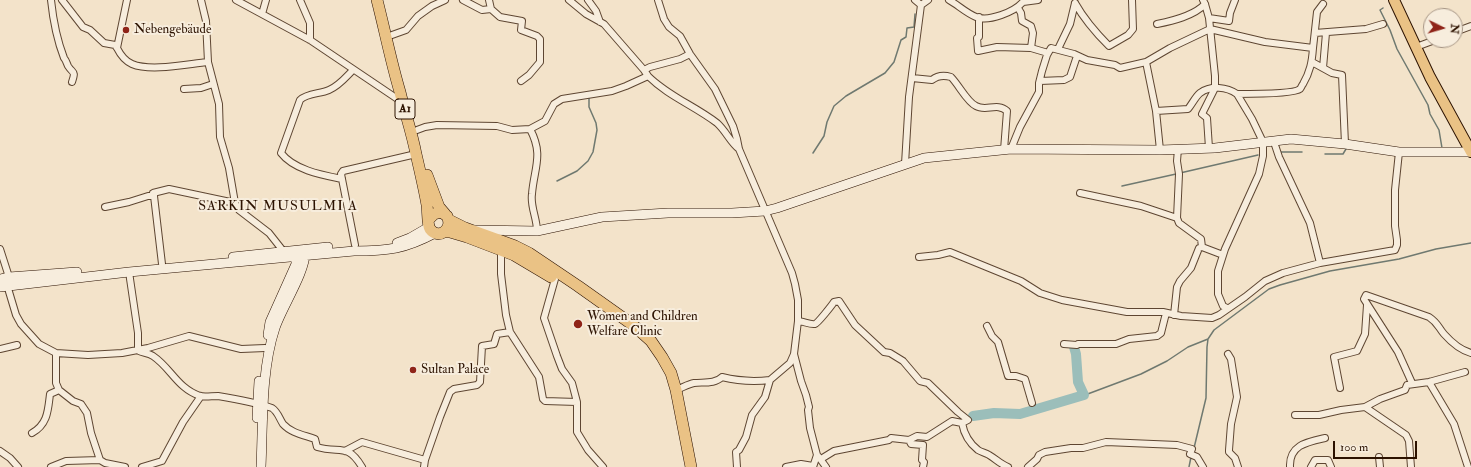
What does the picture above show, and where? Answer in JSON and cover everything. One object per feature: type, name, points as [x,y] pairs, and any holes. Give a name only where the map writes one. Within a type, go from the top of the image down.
[{"type":"highway","name":"A1","points":[[377,0],[434,228]]},
{"type":"highway","name":"A1","points":[[383,0],[431,188],[439,207],[447,217]]},
{"type":"highway","points":[[434,228],[434,214],[441,212],[470,230],[515,246],[529,253],[578,286],[632,325],[651,341],[660,353],[671,374],[676,390],[692,467]]},
{"type":"highway","points":[[434,228],[449,227],[447,217]]},
{"type":"highway","points":[[434,228],[467,237],[514,255],[555,279],[636,335],[652,351],[662,368],[669,388],[687,467]]},
{"type":"main road","points":[[1394,0],[1471,138]]},
{"type":"main road","points":[[1401,0],[1430,77],[1471,152]]},
{"type":"street","points":[[51,0],[53,19],[62,51],[69,67],[75,74],[72,82]]},
{"type":"street","points":[[62,0],[83,27],[90,30],[104,43],[115,45],[130,64],[144,67],[208,62]]},
{"type":"street","points":[[117,48],[127,0]]},
{"type":"street","points":[[201,0],[206,21],[208,62],[219,104],[220,137],[229,168],[235,203],[239,210],[268,234],[284,252]]},
{"type":"street","points":[[236,0],[310,40],[403,103]]},
{"type":"street","points":[[262,14],[266,0]]},
{"type":"street","points":[[300,0],[310,23],[310,40]]},
{"type":"street","points":[[392,35],[406,30],[418,16],[432,6],[445,0]]},
{"type":"street","points":[[462,0],[482,10],[491,9]]},
{"type":"street","points":[[489,0],[491,9],[500,17],[522,21],[521,30],[537,36],[540,39],[540,62],[529,75],[521,81]]},
{"type":"street","points":[[569,0],[586,14],[609,29],[648,76],[664,89],[719,124],[733,144],[739,149]]},
{"type":"street","points":[[588,0],[596,10],[600,22]]},
{"type":"street","points":[[658,0],[664,19],[669,27],[680,36],[690,54],[711,82],[723,104],[738,139],[739,149],[754,180],[765,211],[792,273],[798,300],[798,321],[794,354],[790,363],[770,380],[765,397],[752,414],[746,437],[739,450],[736,452],[737,467]]},
{"type":"street","points":[[915,0],[921,5]]},
{"type":"street","points":[[905,164],[907,120],[921,5],[928,0]]},
{"type":"street","points":[[949,0],[965,11],[979,17],[994,16],[1018,8],[1023,2],[1038,0]]},
{"type":"street","points":[[1075,1],[1092,28],[1109,46],[1128,35],[1133,29],[1132,0]]},
{"type":"street","points":[[1209,18],[1229,21],[1230,13],[1235,0]]},
{"type":"street","points":[[1058,50],[1070,24],[1075,1]]},
{"type":"street","points":[[1204,2],[1209,18],[1214,62],[1215,88],[1202,114],[1208,118],[1209,148]]},
{"type":"street","points":[[1157,24],[1178,20],[1201,8],[1204,2]]},
{"type":"street","points":[[1237,94],[1271,93],[1295,91],[1300,89],[1308,75],[1312,62],[1317,12],[1323,4]]},
{"type":"street","points":[[1018,8],[1021,13],[1022,21],[1031,26],[1031,48]]},
{"type":"street","points":[[979,17],[979,37],[977,38],[978,51],[997,47],[1031,48],[1048,53]]},
{"type":"street","points":[[1315,33],[1366,29],[1383,24]]},
{"type":"street","points":[[1007,149],[1039,92],[1046,55],[1051,48],[1087,60],[1115,65],[1120,68],[1146,62],[1170,48],[1210,29],[1265,42],[1313,48]]},
{"type":"street","points":[[1323,68],[1326,33]]},
{"type":"street","points":[[1419,46],[1423,44]]},
{"type":"street","points":[[644,70],[650,67],[680,60],[690,54]]},
{"type":"street","points":[[1040,81],[1064,80],[1070,77],[1077,56]]},
{"type":"street","points":[[1146,62],[1156,111],[1160,150]]},
{"type":"street","points":[[1312,62],[1336,75],[1342,75],[1345,144]]},
{"type":"street","points":[[342,179],[322,175],[300,166],[287,160],[281,153],[301,98],[329,90],[338,85],[353,70]]},
{"type":"street","points":[[912,78],[932,80],[936,77],[945,75],[951,77],[974,106],[984,108],[994,106],[1005,109],[1007,111],[1007,149]]},
{"type":"street","points":[[417,130],[437,125],[497,126],[512,130],[530,129],[544,121],[554,104],[562,99],[612,91],[648,76]]},
{"type":"street","points":[[184,89],[201,88],[214,84]]},
{"type":"street","points":[[1156,111],[1188,109],[1200,93],[1215,88],[1230,89],[1237,94],[1252,119],[1263,142],[1263,156],[1259,174],[1223,255],[1218,270],[1218,294],[1223,306],[1227,308]]},
{"type":"street","points":[[530,129],[538,149],[536,175],[531,194],[532,207],[537,221],[537,231]]},
{"type":"street","points":[[470,230],[537,231],[602,217],[668,213],[724,214],[765,211],[905,164],[936,156],[983,153],[1007,149],[1160,150],[1209,148],[1291,139],[1345,144],[1400,152],[1471,152]]},
{"type":"street","points":[[1274,142],[1310,223],[1320,263]]},
{"type":"street","points":[[1178,149],[1177,161],[1179,174],[1177,218],[1179,223],[1200,239],[1202,247]]},
{"type":"street","points":[[919,257],[950,252],[1021,280],[1040,293],[1062,300],[1127,312],[1166,313],[1212,318],[1219,315],[1227,308],[1245,297],[1265,281],[1283,273],[1320,263],[1395,250],[1397,245],[1394,190],[1400,152]]},
{"type":"street","points":[[355,245],[341,174],[343,171],[416,154]]},
{"type":"street","points":[[162,264],[153,193],[169,190],[235,203]]},
{"type":"street","points":[[1080,193],[1141,206],[1177,218]]},
{"type":"street","points":[[105,207],[148,196],[154,196]]},
{"type":"street","points":[[4,282],[129,272],[301,253],[355,245],[377,245],[403,241],[434,228]]},
{"type":"street","points":[[4,282],[284,252],[377,251],[414,244],[434,228]]},
{"type":"street","points":[[1202,247],[1223,255]]},
{"type":"street","points":[[1174,315],[1177,287],[1191,268],[1199,248],[1202,247]]},
{"type":"street","points":[[0,249],[4,282],[16,315],[21,324],[39,344],[56,354],[103,355],[138,350],[189,336],[241,349],[265,348]]},
{"type":"street","points":[[501,250],[501,274],[506,315],[510,332],[539,377],[543,399],[545,401],[577,402]]},
{"type":"street","points":[[256,467],[265,348],[270,322],[301,253]]},
{"type":"street","points":[[261,467],[260,405],[270,350],[275,328],[303,266],[301,253]]},
{"type":"street","points":[[129,272],[138,333],[138,350]]},
{"type":"street","points":[[555,279],[544,318],[562,369],[571,380],[577,402],[577,432],[588,450],[604,467]]},
{"type":"street","points":[[1412,383],[1398,352],[1364,299],[1368,295],[1393,306],[1429,317],[1437,322],[1444,333],[1456,346],[1471,353]]},
{"type":"street","points":[[786,467],[801,464],[813,466],[819,457],[834,451],[889,440],[891,438],[909,440],[917,436],[927,437],[952,421],[962,423],[968,420],[928,383],[920,381],[904,361],[890,353],[884,352],[852,321],[838,301],[834,302],[827,310],[820,322],[814,324],[798,321]]},
{"type":"street","points":[[1340,388],[1334,357],[1357,351],[1365,334],[1367,305]]},
{"type":"street","points":[[1064,344],[1116,344],[1130,339],[1157,336],[1160,333],[1166,313]]},
{"type":"street","points":[[987,326],[992,336],[998,342],[1008,376],[1016,376],[1025,379],[1032,403]]},
{"type":"street","points":[[424,467],[425,460],[450,392],[454,389],[477,385],[480,382],[482,346],[494,344],[497,334],[510,332]]},
{"type":"street","points":[[0,349],[17,345]]},
{"type":"street","points":[[138,350],[152,355],[180,384],[201,396],[214,396],[260,405],[275,410],[285,426],[298,434],[315,439],[317,447],[345,451],[353,454],[362,467]]},
{"type":"street","points":[[56,354],[56,383],[59,390],[73,401],[81,404],[87,413],[91,433],[100,460]]},
{"type":"street","points":[[794,354],[809,407],[810,428],[819,457],[826,467]]},
{"type":"street","points":[[1228,354],[1231,360],[1237,397],[1231,424],[1229,452],[1235,458],[1238,467]]},
{"type":"street","points":[[1295,414],[1319,415],[1365,407],[1380,398],[1405,390],[1407,385],[1412,383],[1429,382],[1465,372]]},
{"type":"street","points":[[676,390],[694,383],[718,381],[722,377],[736,380],[770,380]]},
{"type":"street","points":[[1429,382],[1454,424],[1468,467]]},
{"type":"street","points":[[32,433],[44,423],[49,408],[50,394],[59,390]]},
{"type":"street","points":[[142,467],[162,461],[183,422],[201,396]]},
{"type":"street","points":[[1365,407],[1406,435],[1409,441],[1411,467]]},
{"type":"street","points":[[962,423],[969,442],[978,450],[989,455],[1001,465],[1008,467]]},
{"type":"street","points":[[1290,467],[1292,452],[1302,444],[1325,438]]},
{"type":"street","points":[[909,440],[912,444],[923,445],[923,467]]},
{"type":"street","points":[[345,451],[362,442],[425,460]]},
{"type":"street","points":[[1028,467],[1037,459],[1039,455],[1045,452],[1071,448],[1083,448],[1106,442],[1177,445],[1192,449],[1190,454],[1197,457],[1203,467]]},
{"type":"street","points":[[0,451],[10,458],[18,467]]},
{"type":"street","points":[[1379,457],[1380,467]]},
{"type":"street","points":[[51,467],[66,461],[100,460],[105,463],[125,467]]},
{"type":"street","points":[[1310,467],[1315,460],[1328,460],[1331,467]]},
{"type":"waterway","points":[[1383,8],[1380,10],[1397,49],[1428,105],[1430,114],[1439,130],[1442,148]]},
{"type":"waterway","points":[[813,153],[824,136],[827,122],[834,106],[846,96],[885,73],[894,62],[901,40],[906,37],[907,28],[914,27],[915,14]]},
{"type":"waterway","points":[[557,181],[577,171],[588,161],[593,152],[597,130],[596,123],[589,107],[589,96]]},
{"type":"waterway","points":[[1325,154],[1343,154],[1346,149]]},
{"type":"waterway","points":[[1279,152],[1302,152]]},
{"type":"waterway","points":[[1180,173],[1258,155]]},
{"type":"waterway","points":[[1122,186],[1176,174]]},
{"type":"waterway","points":[[1194,448],[1206,398],[1208,339],[1214,330],[1269,289],[1330,271],[1399,259],[1436,249],[1471,243]]},
{"type":"waterway","points":[[1077,398],[1141,374],[1167,361],[1188,347],[1208,339]]},
{"type":"waterway","points":[[973,416],[994,413],[1020,414],[1084,395],[1078,382],[1074,347]]},
{"type":"waterway","points":[[1189,467],[1191,457]]},
{"type":"place","name":"Nebengebäude","points":[[126,30]]},
{"type":"place","name":"Women and Children Welfare Clinic","points":[[578,324]]},
{"type":"place","name":"Sultan Palace","points":[[413,370]]},
{"type":"district","name":"SARKIN MUSULMI A","points":[[278,207]]}]
